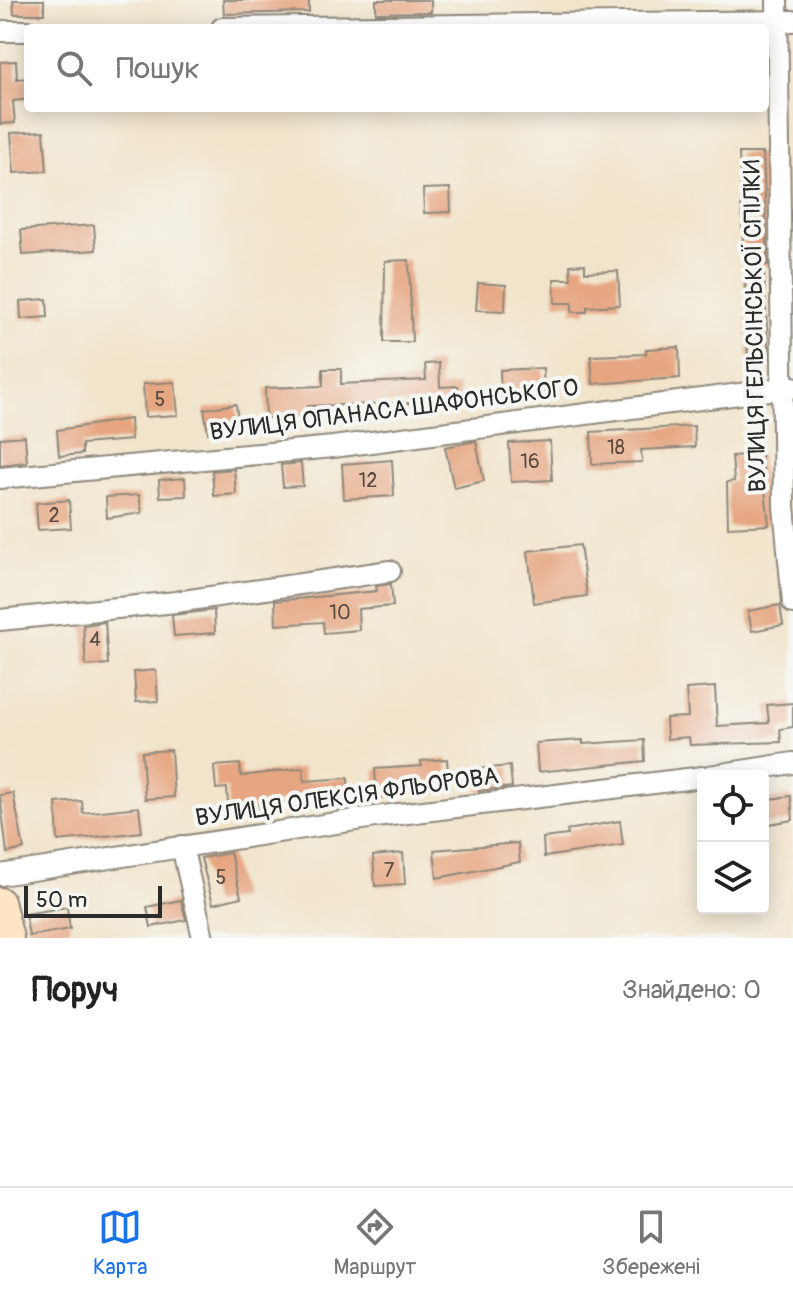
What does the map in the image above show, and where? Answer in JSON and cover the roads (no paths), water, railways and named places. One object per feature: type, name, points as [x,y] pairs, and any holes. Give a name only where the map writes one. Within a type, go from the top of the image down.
[{"type":"main road","points":[[0,902],[9,938]]},
{"type":"street","points":[[382,24],[782,14]]},
{"type":"street","name":"ВУЛИЦЯ ГЕЛЬСІНСЬКОЇ СПІЛКИ","points":[[782,14],[788,387],[784,506],[793,603]]},
{"type":"street","points":[[0,31],[24,31]]},
{"type":"street","name":"ВУЛИЦЯ ОПАНАСА ШАФОНСЬКОГО","points":[[0,478],[333,447],[788,387]]},
{"type":"street","points":[[0,620],[176,602],[390,571]]},
{"type":"street","points":[[748,770],[793,763]]},
{"type":"street","name":"ВУЛИЦЯ ОЛЕКСІЯ ФЛЬОРОВА","points":[[0,875],[375,817],[697,778]]},
{"type":"street","points":[[182,846],[203,938]]}]
